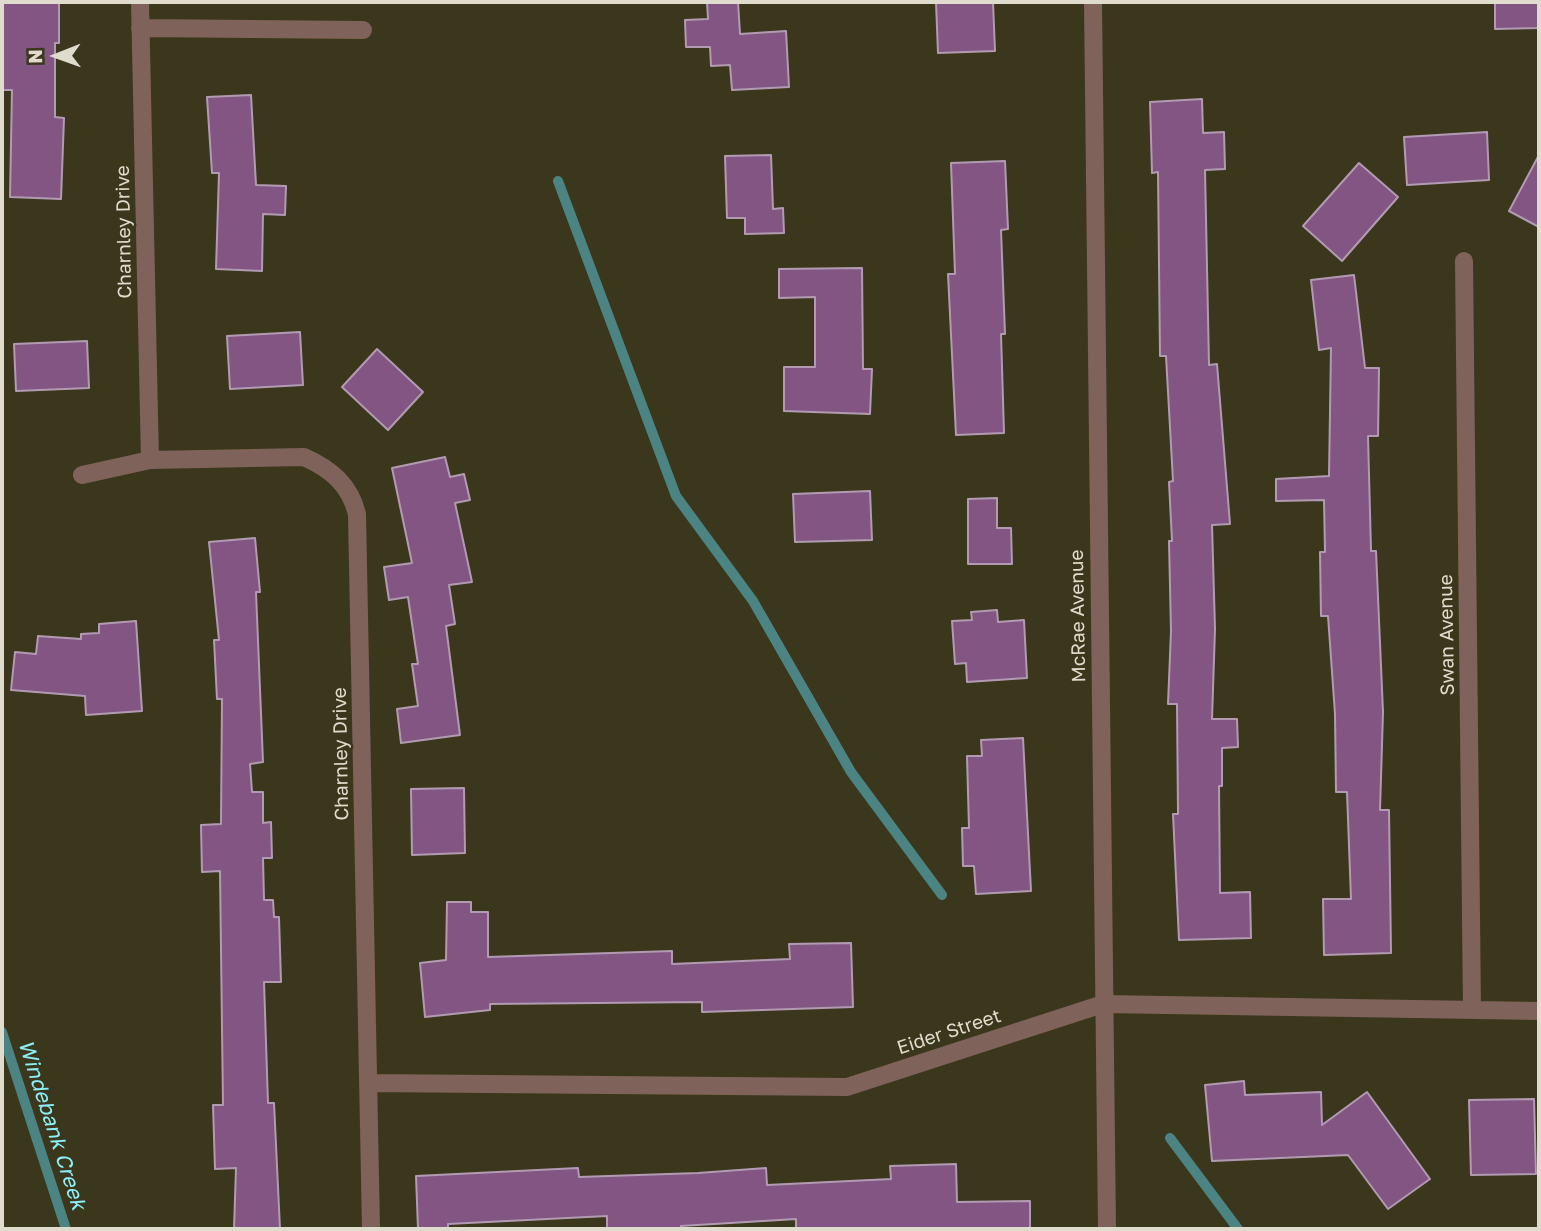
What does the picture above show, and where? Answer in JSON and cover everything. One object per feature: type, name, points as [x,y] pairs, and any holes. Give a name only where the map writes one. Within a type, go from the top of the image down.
[{"type":"street","name":"Charnley Drive","points":[[140,2],[150,460]]},
{"type":"street","name":"McRae Avenue","points":[[1093,2],[1102,1004],[1107,1229]]},
{"type":"street","points":[[140,28],[363,30]]},
{"type":"street","name":"Swan Avenue","points":[[1464,261],[1472,1009]]},
{"type":"street","name":"Charnley Drive","points":[[82,475],[150,460],[304,457],[323,466],[353,496],[357,514],[371,1229]]},
{"type":"street","name":"Eider Street","points":[[369,1083],[847,1087],[1102,1004],[1539,1011]]},
{"type":"building","points":[[2,2],[59,2],[59,43],[55,43],[55,117],[64,118],[61,199],[10,197],[12,90],[2,90]]},
{"type":"building","points":[[707,2],[738,2],[740,34],[786,31],[789,87],[732,90],[730,65],[711,66],[710,47],[686,47],[685,20],[708,19]]},
{"type":"building","points":[[936,2],[993,2],[995,51],[938,53]]},
{"type":"building","points":[[1495,2],[1539,2],[1539,28],[1495,29]]},
{"type":"building","points":[[251,95],[256,185],[286,186],[285,215],[263,214],[262,271],[216,269],[219,173],[212,173],[207,97]]},
{"type":"building","points":[[1202,99],[1203,133],[1224,132],[1225,169],[1205,170],[1209,365],[1217,364],[1230,524],[1212,525],[1215,629],[1212,719],[1237,719],[1238,747],[1222,748],[1222,786],[1219,786],[1220,893],[1250,892],[1251,938],[1179,940],[1173,814],[1178,814],[1177,704],[1168,704],[1171,631],[1169,541],[1172,541],[1169,482],[1173,481],[1166,356],[1160,356],[1158,172],[1152,173],[1150,102]]},
{"type":"building","points":[[1487,132],[1489,180],[1407,185],[1404,137]]},
{"type":"building","points":[[771,155],[773,209],[783,208],[784,233],[745,234],[745,218],[727,218],[725,156]]},
{"type":"building","points":[[1539,155],[1539,227],[1509,211]]},
{"type":"building","points":[[1005,161],[1008,229],[1001,230],[1005,334],[1001,334],[1004,433],[956,435],[948,274],[955,274],[951,163]]},
{"type":"building","points":[[1359,163],[1398,197],[1342,261],[1303,226]]},
{"type":"building","points":[[862,268],[863,369],[872,369],[870,414],[784,411],[784,367],[815,367],[815,297],[779,298],[779,269]]},
{"type":"building","points":[[1354,275],[1365,368],[1379,368],[1378,436],[1368,436],[1371,551],[1376,551],[1383,712],[1380,810],[1389,810],[1391,953],[1324,955],[1323,899],[1351,899],[1347,792],[1336,792],[1335,714],[1328,616],[1321,616],[1320,552],[1325,552],[1324,500],[1276,501],[1276,479],[1329,476],[1331,348],[1319,350],[1311,280]]},
{"type":"building","points":[[300,332],[303,385],[230,389],[227,336]]},
{"type":"building","points":[[87,341],[89,388],[16,391],[14,344]]},
{"type":"building","points":[[377,349],[423,392],[388,430],[342,387]]},
{"type":"building","points":[[445,457],[450,477],[464,474],[470,500],[455,503],[472,582],[449,585],[455,624],[446,626],[460,735],[401,743],[397,709],[418,706],[412,664],[418,664],[408,597],[389,600],[384,567],[412,563],[392,468]]},
{"type":"building","points":[[870,491],[872,540],[795,542],[793,494]]},
{"type":"building","points":[[997,498],[997,528],[1011,528],[1012,564],[968,564],[968,499]]},
{"type":"building","points":[[255,538],[260,592],[256,592],[263,762],[250,764],[252,792],[263,792],[263,823],[271,822],[272,858],[263,858],[264,900],[273,900],[274,917],[279,917],[281,982],[264,982],[268,1103],[274,1103],[280,1229],[234,1229],[236,1168],[215,1169],[213,1105],[223,1105],[220,871],[202,872],[201,825],[221,824],[222,699],[217,699],[214,640],[219,640],[209,542]]},
{"type":"building","points":[[997,610],[998,622],[1024,620],[1027,678],[967,682],[966,663],[955,664],[952,621],[972,620],[971,612]]},
{"type":"building","points":[[136,621],[142,711],[86,715],[85,696],[11,690],[15,652],[36,654],[38,636],[81,639],[81,634],[99,633],[99,624]]},
{"type":"building","points":[[1023,738],[1031,891],[976,894],[974,866],[963,866],[962,828],[969,828],[967,756],[982,756],[981,740]]},
{"type":"building","points":[[464,788],[465,853],[412,855],[411,789]]},
{"type":"building","points":[[447,902],[471,902],[471,912],[488,912],[488,957],[672,951],[672,964],[790,959],[789,944],[851,943],[853,1007],[702,1012],[702,1002],[490,1004],[490,1010],[425,1017],[420,963],[446,960]]},
{"type":"building","points":[[1244,1081],[1245,1095],[1321,1092],[1322,1125],[1367,1092],[1430,1179],[1388,1209],[1348,1155],[1212,1161],[1205,1085]]},
{"type":"building","points":[[1534,1099],[1536,1174],[1471,1175],[1469,1100]]},
{"type":"building","points":[[956,1164],[957,1202],[1030,1201],[1030,1229],[796,1229],[796,1219],[681,1226],[681,1229],[607,1229],[607,1216],[448,1224],[448,1229],[418,1229],[416,1176],[578,1168],[579,1177],[766,1168],[767,1185],[891,1179],[890,1166]]},
{"type":"waterway","points":[[558,181],[676,496],[753,601],[851,772],[942,895]]},
{"type":"waterway","name":"Windebank Creek","points":[[2,1032],[66,1229]]},
{"type":"waterway","points":[[1170,1138],[1238,1229]]}]
